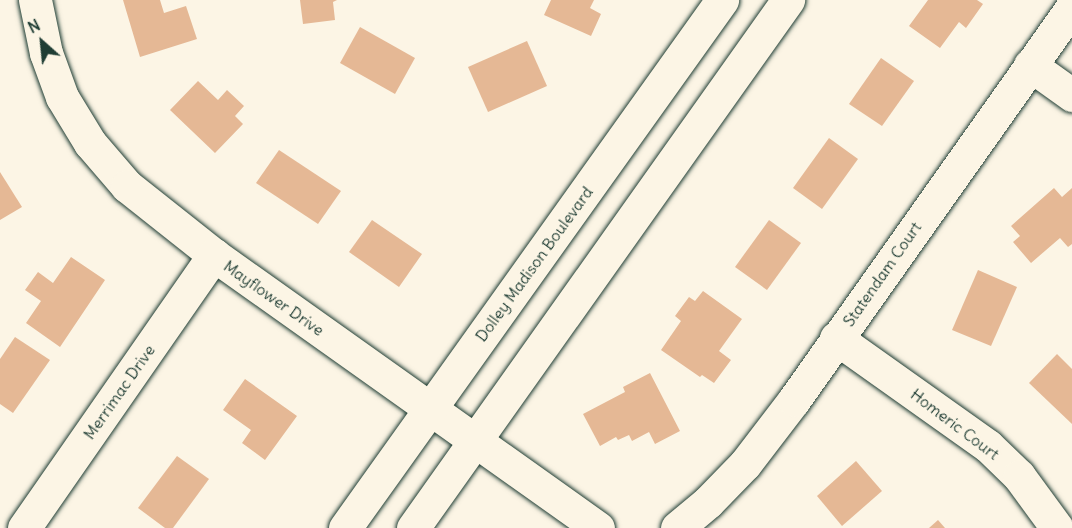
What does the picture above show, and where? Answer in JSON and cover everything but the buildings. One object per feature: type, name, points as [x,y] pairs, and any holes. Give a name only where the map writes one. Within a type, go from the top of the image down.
[{"type":"street","name":"Mayflower Drive","points":[[34,0],[54,76],[63,97],[90,143],[127,186],[214,255],[598,528]]},
{"type":"street","name":"Dolley Madison Boulevard","points":[[345,528],[723,0]]},
{"type":"street","points":[[413,528],[788,0]]},
{"type":"street","name":"Statendam Court","points":[[677,528],[708,502],[745,464],[794,400],[1072,7]]},
{"type":"street","points":[[1030,65],[1072,94]]},
{"type":"street","name":"Merrimac Drive","points":[[24,528],[214,255]]},
{"type":"street","name":"Homeric Court","points":[[836,338],[988,446],[1019,476],[1057,528]]}]
